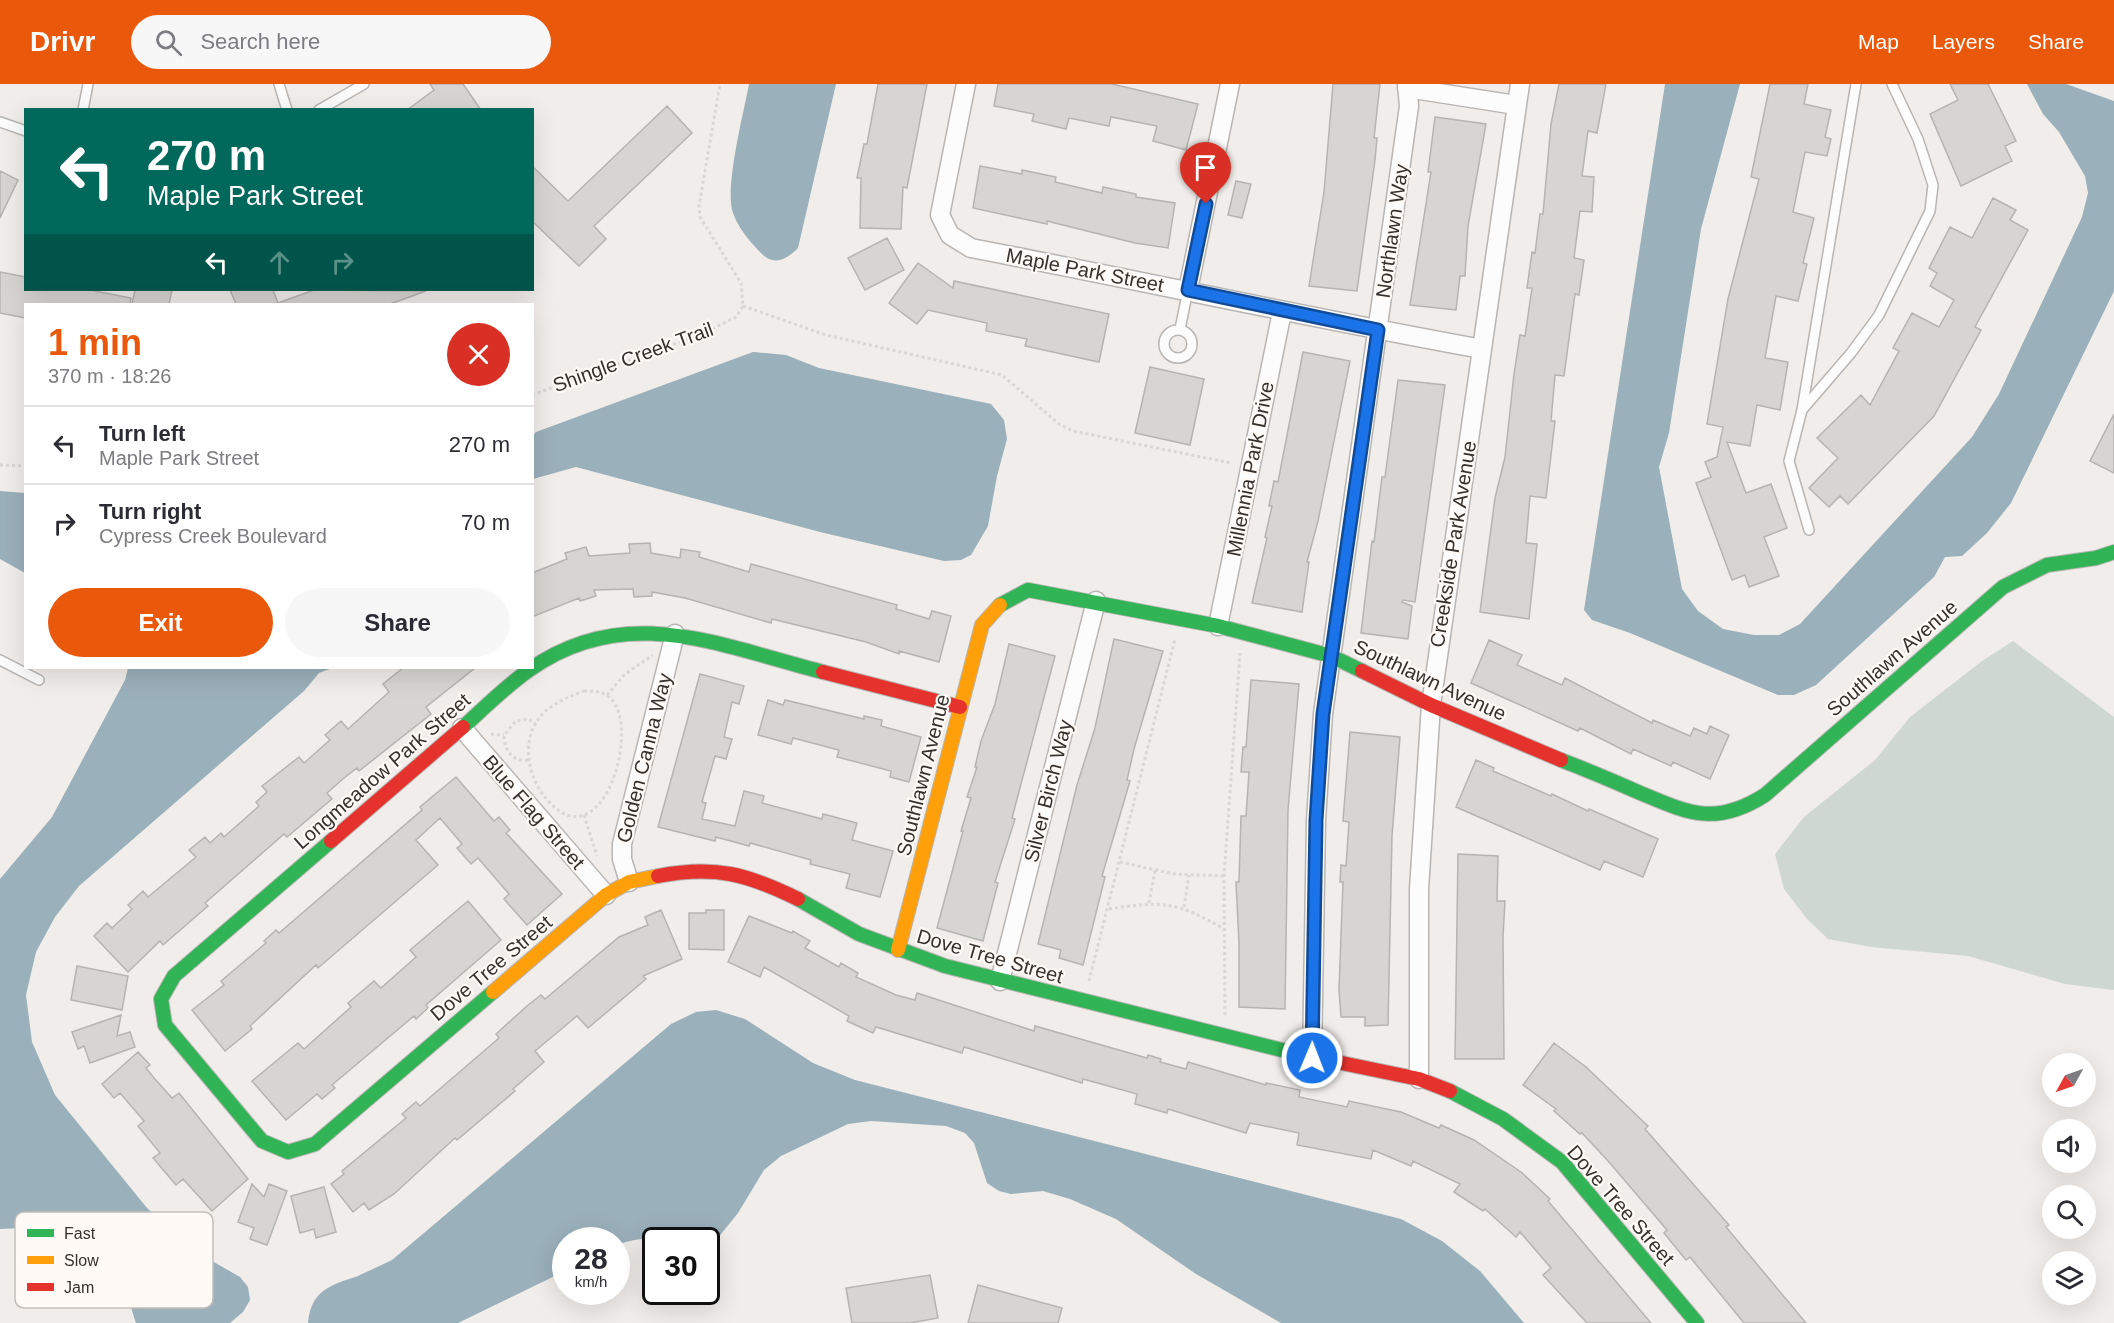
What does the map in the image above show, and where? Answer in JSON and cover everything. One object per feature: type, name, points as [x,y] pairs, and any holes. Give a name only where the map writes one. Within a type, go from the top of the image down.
[{"type":"street","name":"Maple Park Street","points":[[966,84],[940,215],[950,235],[971,248],[1188,290],[1282,312],[1482,349]]},
{"type":"street","points":[[1188,290],[1230,84]]},
{"type":"street","name":"Creekside Park Avenue","points":[[1419,1079],[1419,890],[1431,705],[1520,84]]},
{"type":"street","points":[[1407,86],[1516,105]]},
{"type":"street","name":"Northlawn Way","points":[[1312,1058],[1316,820],[1323,714],[1409,106],[1407,86]]},
{"type":"street","name":"Millennia Park Drive","points":[[1218,626],[1282,312]]},
{"type":"street","name":"Southlawn Avenue","points":[[898,950],[982,625],[995,607],[1010,596],[1028,590],[1218,626],[1331,656],[1431,705],[1686,812],[1704,815],[1727,813],[1748,807],[1765,795],[2003,587],[2045,565],[2092,560],[2114,552]]},
{"type":"street","name":"Silver Birch Way","points":[[1000,981],[1096,602]]},
{"type":"street","name":"Longmeadow Park Street","points":[[534,667],[575,644],[613,632],[643,630],[675,634],[960,707]]},
{"type":"street","name":"Golden Canna Way","points":[[629,882],[622,859],[622,844],[675,634]]},
{"type":"street","name":"Longmeadow Park Street","points":[[281,1153],[262,1141],[165,1025],[160,1010],[161,992],[174,976],[531,669]]},
{"type":"street","name":"Blue Flag Street","points":[[462,728],[606,896]]},
{"type":"street","name":"Dove Tree Street","points":[[281,1153],[298,1152],[315,1143],[606,896],[629,882],[688,871],[737,873],[772,886],[821,910],[860,934],[898,950],[1000,981],[1312,1058],[1419,1079],[1446,1089],[1503,1119],[1562,1162],[1697,1323]]},
{"type":"lane","points":[[83,108],[88,84]]},
{"type":"lane","points":[[279,84],[286,108]]},
{"type":"lane","points":[[322,108],[364,84]]},
{"type":"lane","points":[[1809,530],[1789,461],[1802,410],[1856,84]]},
{"type":"lane","points":[[1802,410],[1851,353],[1879,315],[1930,211],[1934,185],[1918,139],[1892,84]]},
{"type":"lane","points":[[0,122],[24,130]]},
{"type":"lane","points":[[1180,329],[1188,290]]},
{"type":"lane","points":[[0,660],[39,680]]},
{"type":"path","points":[[720,84],[699,217],[741,283],[743,306],[826,335],[1002,375],[1059,424],[1073,431],[1231,463]]},
{"type":"path","name":"Shingle Creek Trail","points":[[534,394],[702,334],[736,317],[743,306]]},
{"type":"path","points":[[0,465],[24,466]]},
{"type":"path","points":[[1089,984],[1176,637]]},
{"type":"path","points":[[1225,1018],[1224,876],[1240,652]]},
{"type":"path","points":[[607,695],[625,674],[657,653]]},
{"type":"path","points":[[584,691],[607,695],[616,706],[621,718],[619,756],[604,800],[592,812],[584,815],[567,814],[557,809],[535,782],[528,760],[528,746],[536,724],[546,710],[569,696],[584,691]]},
{"type":"path","points":[[528,760],[520,761],[510,756],[506,750],[504,735],[516,721],[528,719],[536,724]]},
{"type":"path","points":[[584,815],[601,864]]},
{"type":"path","points":[[1120,862],[1189,875],[1224,876]]},
{"type":"path","points":[[1149,903],[1155,870]]},
{"type":"path","points":[[1184,908],[1189,875]]},
{"type":"path","points":[[1109,909],[1149,903],[1184,908],[1224,929]]},
{"type":"shaded area","points":[[2013,641],[2114,717],[2114,990],[2065,984],[1968,956],[1871,947],[1828,939],[1807,919],[1784,889],[1775,854],[1804,817],[1875,760],[1910,717],[1982,661]]},
{"type":"water","points":[[749,84],[836,84],[798,248],[781,260],[772,260],[762,254],[745,235],[733,213],[731,186],[733,169]]},
{"type":"water","points":[[1665,84],[1740,84],[1701,229],[1669,433],[1659,467],[1682,589],[1698,611],[1723,629],[1754,635],[1779,635],[1800,624],[1972,437],[1999,394],[2082,217],[2088,193],[2085,176],[2059,132],[2043,114],[2027,84],[2066,84],[2114,101],[2114,291],[2011,503],[1987,533],[1962,556],[1945,557],[1934,577],[1816,685],[1794,695],[1778,695],[1630,633],[1592,620],[1584,610]]},
{"type":"water","points":[[753,352],[786,355],[819,368],[991,404],[1004,420],[1007,439],[997,476],[988,526],[971,555],[961,560],[944,561],[820,532],[576,467],[534,479],[534,434]]},
{"type":"water","points":[[0,491],[24,493],[24,572],[0,559]]},
{"type":"water","points":[[128,669],[329,669],[319,673],[304,691],[79,886],[55,917],[36,952],[26,995],[32,1042],[55,1095],[151,1212],[15,1212],[15,1228],[0,1229],[0,879],[52,817],[125,680]]},
{"type":"water","points":[[716,1010],[745,1019],[813,1063],[855,1080],[1401,1219],[1442,1241],[1480,1271],[1524,1323],[1281,1323],[1196,1274],[1116,1219],[1070,1199],[1043,1191],[1011,1194],[999,1191],[987,1183],[974,1143],[965,1133],[946,1126],[871,1121],[848,1124],[781,1156],[764,1170],[738,1213],[720,1235],[720,1227],[642,1227],[642,1240],[630,1241],[630,1227],[552,1227],[552,1277],[458,1323],[308,1323],[313,1303],[324,1290],[392,1260],[671,1024],[696,1012]]},
{"type":"water","points":[[213,1262],[240,1277],[248,1287],[250,1300],[243,1312],[230,1323],[136,1323],[132,1308],[213,1308]]},
{"type":"building","points":[[430,84],[463,84],[480,108],[410,108],[434,90]]},
{"type":"building","points":[[878,84],[927,84],[907,188],[903,187],[901,229],[860,228],[861,178],[857,178],[864,144],[867,144]]},
{"type":"building","points":[[998,84],[1112,84],[1198,104],[1186,150],[1153,141],[1157,126],[1111,117],[1109,126],[1069,118],[1066,129],[1032,121],[1034,114],[994,106]]},
{"type":"building","points":[[1333,84],[1380,84],[1374,138],[1377,138],[1375,160],[1357,291],[1309,286],[1324,192]]},
{"type":"building","points":[[1559,84],[1606,84],[1597,133],[1588,131],[1582,176],[1594,177],[1592,212],[1580,211],[1574,258],[1584,260],[1579,295],[1575,294],[1564,376],[1555,375],[1551,421],[1555,421],[1546,498],[1530,496],[1526,543],[1537,544],[1529,619],[1480,612],[1495,498],[1505,457],[1520,335],[1525,336],[1532,288],[1527,288],[1532,252],[1535,253],[1540,214],[1543,214],[1551,124]]},
{"type":"building","points":[[1770,84],[1808,84],[1804,104],[1831,110],[1825,137],[1831,139],[1827,156],[1805,152],[1793,212],[1814,218],[1803,263],[1807,264],[1798,301],[1776,296],[1765,358],[1788,362],[1780,410],[1757,405],[1750,446],[1727,442],[1746,493],[1771,484],[1787,528],[1764,537],[1779,576],[1749,587],[1745,575],[1732,580],[1696,483],[1711,477],[1705,462],[1717,457],[1723,427],[1707,424],[1728,299],[1759,179],[1751,177]]},
{"type":"building","points":[[1950,84],[1988,84],[2016,141],[2005,146],[2012,161],[1961,186],[1930,114],[1958,100]]},
{"type":"building","points":[[667,106],[692,133],[594,226],[606,239],[579,266],[534,223],[534,168],[568,201]]},
{"type":"building","points":[[1435,117],[1486,124],[1468,226],[1465,276],[1460,276],[1456,310],[1410,305],[1431,172],[1428,172]]},
{"type":"building","points":[[980,166],[1022,174],[1022,170],[1056,177],[1055,182],[1102,193],[1103,187],[1136,194],[1136,197],[1175,203],[1168,248],[1135,243],[1047,221],[1047,224],[973,208]]},
{"type":"building","points":[[0,171],[18,180],[0,218]]},
{"type":"building","points":[[1236,181],[1251,184],[1242,218],[1228,215]]},
{"type":"building","points":[[1993,198],[2016,210],[2010,220],[2028,230],[1975,327],[1981,330],[1934,416],[1848,504],[1840,496],[1829,507],[1809,488],[1838,458],[1817,438],[1861,395],[1870,405],[1899,351],[1893,348],[1912,313],[1939,327],[1954,300],[1930,286],[1937,273],[1929,268],[1950,227],[1972,238]]},
{"type":"building","points":[[887,238],[904,270],[865,290],[848,258]]},
{"type":"building","points":[[918,263],[953,288],[954,281],[1109,314],[1099,362],[1025,346],[1027,339],[986,331],[987,323],[928,310],[917,324],[889,303]]},
{"type":"building","points":[[0,272],[24,277],[24,291],[95,291],[131,298],[130,303],[24,303],[24,318],[0,313]]},
{"type":"building","points":[[135,291],[172,291],[169,303],[132,303]]},
{"type":"building","points":[[230,291],[273,291],[278,303],[236,303]]},
{"type":"building","points":[[311,291],[426,291],[393,303],[278,303]]},
{"type":"building","points":[[1303,352],[1350,361],[1318,521],[1307,562],[1309,562],[1302,612],[1252,603],[1267,538],[1265,537],[1272,506],[1269,506],[1274,481],[1278,482]]},
{"type":"building","points":[[1150,367],[1204,379],[1190,445],[1135,433]]},
{"type":"building","points":[[1398,380],[1445,385],[1415,602],[1403,600],[1402,602],[1412,606],[1408,639],[1361,633],[1372,541],[1374,542],[1382,477],[1385,477]]},
{"type":"building","points":[[2114,414],[2114,473],[2090,461]]},
{"type":"building","points":[[650,543],[651,553],[680,558],[681,549],[700,552],[699,557],[749,572],[751,564],[897,605],[896,609],[929,619],[932,611],[951,616],[939,662],[899,651],[899,654],[866,642],[772,619],[771,623],[685,598],[652,592],[652,596],[634,597],[633,589],[594,590],[596,596],[580,601],[579,598],[534,616],[534,572],[567,559],[565,553],[586,547],[589,556],[630,553],[629,544]]},
{"type":"building","points":[[1114,639],[1163,651],[1134,749],[1127,780],[1130,781],[1102,876],[1105,877],[1083,965],[1059,958],[1061,950],[1038,944],[1077,785],[1095,728]]},
{"type":"building","points":[[1489,640],[1522,655],[1517,665],[1562,685],[1565,678],[1652,723],[1653,720],[1690,736],[1694,728],[1707,734],[1710,726],[1729,735],[1710,779],[1673,762],[1671,766],[1633,749],[1631,754],[1580,728],[1578,731],[1471,683]]},
{"type":"building","points":[[1009,644],[1055,656],[1012,818],[1015,819],[995,882],[998,883],[983,941],[937,928],[971,798],[967,797],[977,767],[975,767],[981,741],[995,704]]},
{"type":"building","points":[[402,669],[474,669],[426,707],[431,714],[359,771],[357,768],[344,778],[327,793],[332,799],[287,837],[284,834],[205,903],[208,906],[163,945],[160,941],[128,972],[94,936],[107,923],[112,928],[132,909],[128,905],[143,891],[148,897],[196,857],[189,850],[205,837],[210,843],[221,833],[224,837],[259,806],[256,802],[267,792],[262,786],[299,757],[304,763],[330,740],[325,735],[341,721],[348,729],[389,692],[383,684]]},
{"type":"building","points":[[700,674],[744,686],[739,704],[732,702],[724,737],[732,739],[726,759],[715,756],[702,802],[706,803],[702,819],[735,826],[744,791],[764,796],[762,803],[822,819],[823,814],[857,823],[852,840],[893,851],[880,897],[846,888],[850,874],[810,864],[811,860],[750,843],[749,846],[716,837],[715,841],[658,827]]},
{"type":"building","points":[[1251,680],[1299,684],[1288,810],[1285,1009],[1239,1007],[1236,882],[1239,882],[1241,816],[1246,816],[1249,772],[1241,772],[1243,747],[1246,747]]},
{"type":"building","points":[[768,700],[783,705],[785,700],[864,719],[864,716],[882,720],[881,726],[921,737],[909,782],[890,777],[891,771],[837,757],[839,750],[793,738],[791,744],[758,735]]},
{"type":"building","points":[[1350,732],[1400,737],[1392,836],[1388,1025],[1365,1026],[1365,1017],[1341,1017],[1339,990],[1343,882],[1340,882],[1341,865],[1346,866],[1349,822],[1343,821]]},
{"type":"building","points":[[1476,760],[1494,768],[1493,771],[1658,839],[1643,877],[1604,861],[1600,870],[1456,807]]},
{"type":"building","points":[[456,777],[494,821],[499,817],[510,830],[506,833],[562,894],[527,925],[504,899],[509,894],[478,858],[471,864],[457,848],[462,844],[440,818],[416,840],[438,865],[318,968],[316,965],[250,1026],[252,1029],[225,1051],[192,1010],[224,985],[221,981],[266,943],[264,941],[276,930],[279,933],[422,810],[420,807]]},
{"type":"building","points":[[1458,854],[1498,856],[1497,901],[1505,901],[1504,1059],[1455,1059]]},
{"type":"building","points":[[468,901],[501,940],[426,1005],[428,1008],[416,1019],[414,1016],[332,1085],[335,1088],[322,1099],[317,1094],[286,1120],[252,1081],[298,1043],[304,1049],[351,1007],[348,1003],[374,981],[381,988],[416,957],[410,950]]},
{"type":"building","points":[[661,910],[682,959],[643,976],[646,979],[588,1028],[577,1016],[535,1051],[544,1062],[513,1089],[515,1091],[457,1140],[455,1138],[394,1194],[369,1210],[364,1203],[353,1212],[331,1184],[344,1174],[342,1171],[406,1118],[402,1114],[416,1102],[420,1106],[499,1038],[496,1034],[527,1006],[541,995],[545,999],[619,937],[648,925],[645,917]]},
{"type":"building","points":[[706,910],[724,910],[724,950],[689,949],[689,913],[706,913]]},
{"type":"building","points":[[749,916],[792,933],[793,931],[810,941],[805,948],[839,967],[841,963],[858,973],[856,977],[896,995],[915,1000],[917,993],[1034,1031],[1035,1026],[1147,1058],[1148,1055],[1161,1059],[1160,1062],[1186,1069],[1188,1062],[1266,1085],[1266,1083],[1300,1090],[1299,1097],[1347,1107],[1349,1101],[1401,1112],[1439,1128],[1441,1125],[1474,1140],[1521,1172],[1550,1199],[1548,1201],[1651,1323],[1587,1323],[1543,1275],[1551,1268],[1520,1232],[1516,1237],[1485,1209],[1483,1211],[1454,1192],[1460,1184],[1413,1161],[1411,1166],[1373,1150],[1371,1159],[1297,1145],[1299,1133],[1250,1123],[1246,1133],[1168,1109],[1167,1113],[1135,1104],[1137,1094],[1083,1079],[1082,1083],[964,1047],[962,1053],[876,1027],[873,1033],[847,1021],[849,1016],[764,967],[760,977],[728,962]]},
{"type":"building","points":[[77,966],[128,976],[122,1010],[71,1000]]},
{"type":"building","points":[[121,1015],[117,1036],[130,1032],[135,1047],[90,1063],[84,1046],[78,1049],[72,1032]]},
{"type":"building","points":[[1554,1043],[1586,1067],[1648,1126],[1645,1129],[1729,1225],[1726,1227],[1806,1323],[1744,1323],[1690,1257],[1686,1260],[1664,1233],[1667,1230],[1609,1162],[1582,1133],[1580,1134],[1554,1111],[1556,1109],[1523,1085]]},
{"type":"building","points":[[138,1052],[150,1065],[146,1068],[154,1078],[172,1098],[179,1093],[248,1179],[212,1211],[183,1179],[176,1185],[153,1158],[160,1153],[138,1126],[144,1121],[120,1093],[114,1098],[102,1084]]},
{"type":"building","points":[[252,1184],[264,1197],[269,1184],[287,1191],[267,1245],[250,1239],[254,1228],[238,1222]]},
{"type":"building","points":[[324,1187],[336,1232],[316,1238],[314,1229],[300,1233],[291,1196]]},
{"type":"building","points":[[930,1275],[938,1318],[910,1323],[852,1323],[846,1288]]},
{"type":"building","points":[[978,1285],[1062,1308],[1058,1323],[968,1323]]},
{"type":"traffic: fast","points":[[1561,760],[1687,811],[1716,814],[1747,805],[1765,795],[2003,587],[2047,565],[2096,558],[2114,552]]},
{"type":"traffic: fast","points":[[1000,605],[1028,590],[1218,626],[1331,656],[1362,671]]},
{"type":"traffic: fast","points":[[534,667],[565,649],[601,638],[637,633],[674,635],[710,642],[823,672]]},
{"type":"traffic: fast","points":[[463,727],[503,690],[531,669]]},
{"type":"traffic: fast","points":[[331,841],[174,976],[161,999],[165,1025],[262,1141],[288,1152],[315,1144],[493,992]]},
{"type":"traffic: fast","points":[[798,899],[859,934],[945,966],[1298,1054]]},
{"type":"traffic: fast","points":[[1450,1091],[1503,1119],[1562,1162],[1697,1323]]},
{"type":"traffic: slow","points":[[898,950],[982,625],[1000,605]]},
{"type":"traffic: slow","points":[[493,992],[606,895],[629,882],[658,876]]},
{"type":"traffic: jam","points":[[1362,671],[1431,705],[1561,760]]},
{"type":"traffic: jam","points":[[823,672],[960,707]]},
{"type":"traffic: jam","points":[[331,841],[463,727]]},
{"type":"traffic: jam","points":[[658,876],[697,871],[730,874],[763,883],[798,899]]},
{"type":"traffic: jam","points":[[1298,1054],[1419,1079],[1450,1091]]},
{"type":"route","points":[[1206,204],[1188,290],[1262,308],[1378,330],[1323,714],[1316,820],[1312,1058]]}]
